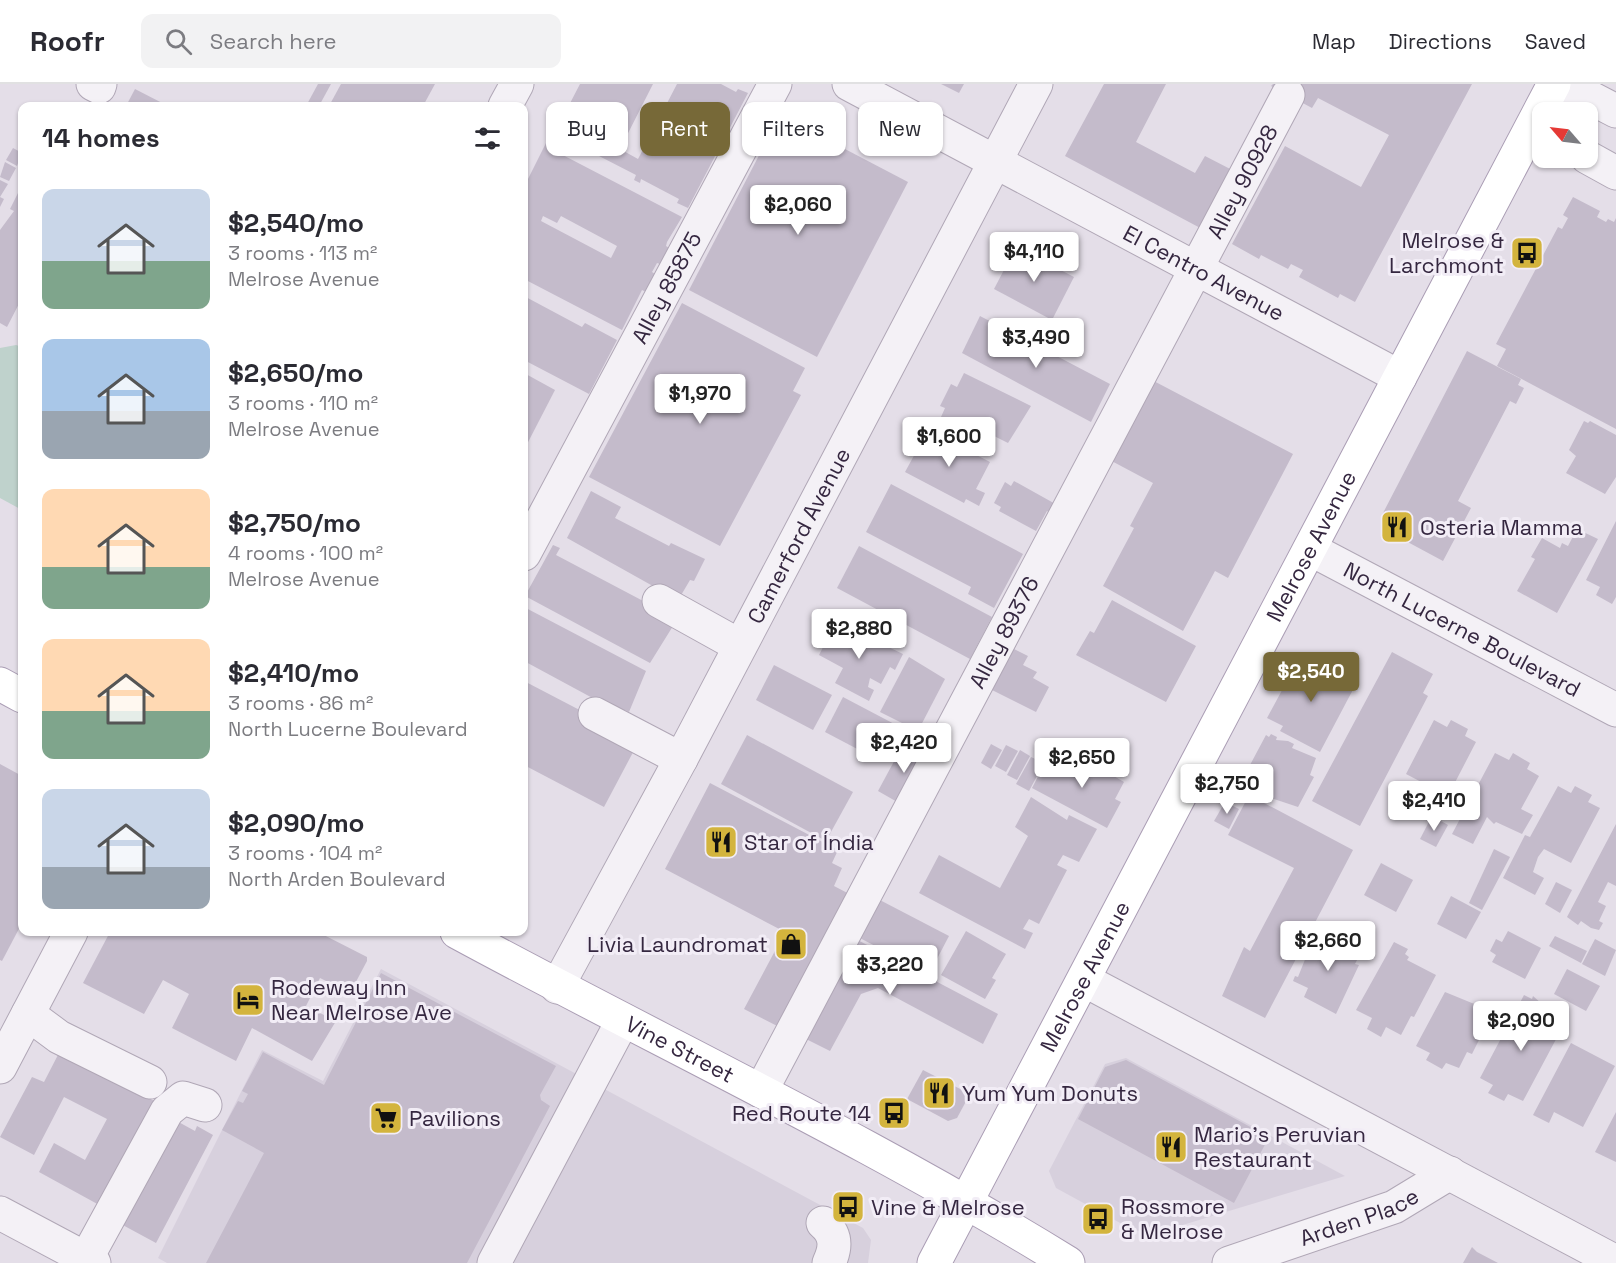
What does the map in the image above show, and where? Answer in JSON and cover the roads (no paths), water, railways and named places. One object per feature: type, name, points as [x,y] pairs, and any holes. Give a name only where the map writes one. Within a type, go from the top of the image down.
[{"type":"main road","name":"Melrose Avenue","points":[[1547,102],[1554,84]]},
{"type":"main road","name":"Melrose Avenue","points":[[934,1263],[1400,377],[1532,138]]},
{"type":"main road","points":[[0,684],[18,694]]},
{"type":"main road","name":"Vine Street","points":[[464,936],[557,987],[761,1091],[966,1203],[1047,1258]]},
{"type":"street","points":[[93,84],[99,87],[100,84]]},
{"type":"street","points":[[507,102],[517,84]]},
{"type":"street","name":"Alley 85875","points":[[528,546],[774,84]]},
{"type":"street","name":"El Centro Avenue","points":[[849,84],[1400,377]]},
{"type":"street","name":"Camerford Avenue","points":[[557,987],[681,759],[1036,84]]},
{"type":"street","points":[[1564,84],[1616,111]]},
{"type":"street","name":"Alley 90928","points":[[1196,268],[1288,95]]},
{"type":"street","points":[[1598,163],[1616,172]]},
{"type":"street","name":"Alley 89376","points":[[761,1091],[1196,268]]},
{"type":"street","name":"North Lucerne Boulevard","points":[[1310,549],[1616,710]]},
{"type":"street","points":[[659,601],[740,646]]},
{"type":"street","points":[[595,714],[681,759]]},
{"type":"street","points":[[0,1067],[69,936]]},
{"type":"street","points":[[1084,980],[1616,1262]]},
{"type":"street","points":[[27,1014],[59,1037],[150,1082]]},
{"type":"street","points":[[494,1263],[522,1229],[592,1101],[623,1020]]},
{"type":"street","points":[[0,1213],[90,1261],[167,1111],[183,1098],[205,1105]]},
{"type":"street","name":"Arden Place","points":[[1229,1263],[1394,1208],[1450,1173]]},
{"type":"street","points":[[824,1223],[832,1230],[835,1246],[829,1263]]},
{"type":"place","name":"Melrose & Larchmont","points":[[1527,253]]},
{"type":"place","name":"Osteria Mamma","points":[[1397,527]]},
{"type":"place","name":"Star of Índia","points":[[721,842]]},
{"type":"place","name":"Livia Laundromat","points":[[791,944]]},
{"type":"place","name":"Rodeway Inn Near Melrose Ave","points":[[248,1000]]},
{"type":"place","name":"Yum Yum Donuts","points":[[939,1093]]},
{"type":"place","name":"Red Route 14","points":[[894,1113]]},
{"type":"place","name":"Pavilions","points":[[386,1118]]},
{"type":"place","name":"Mario's Peruvian Restaurant","points":[[1171,1147]]},
{"type":"place","name":"Vine & Melrose","points":[[848,1207]]},
{"type":"place","name":"Rossmore & Melrose","points":[[1098,1219]]}]
